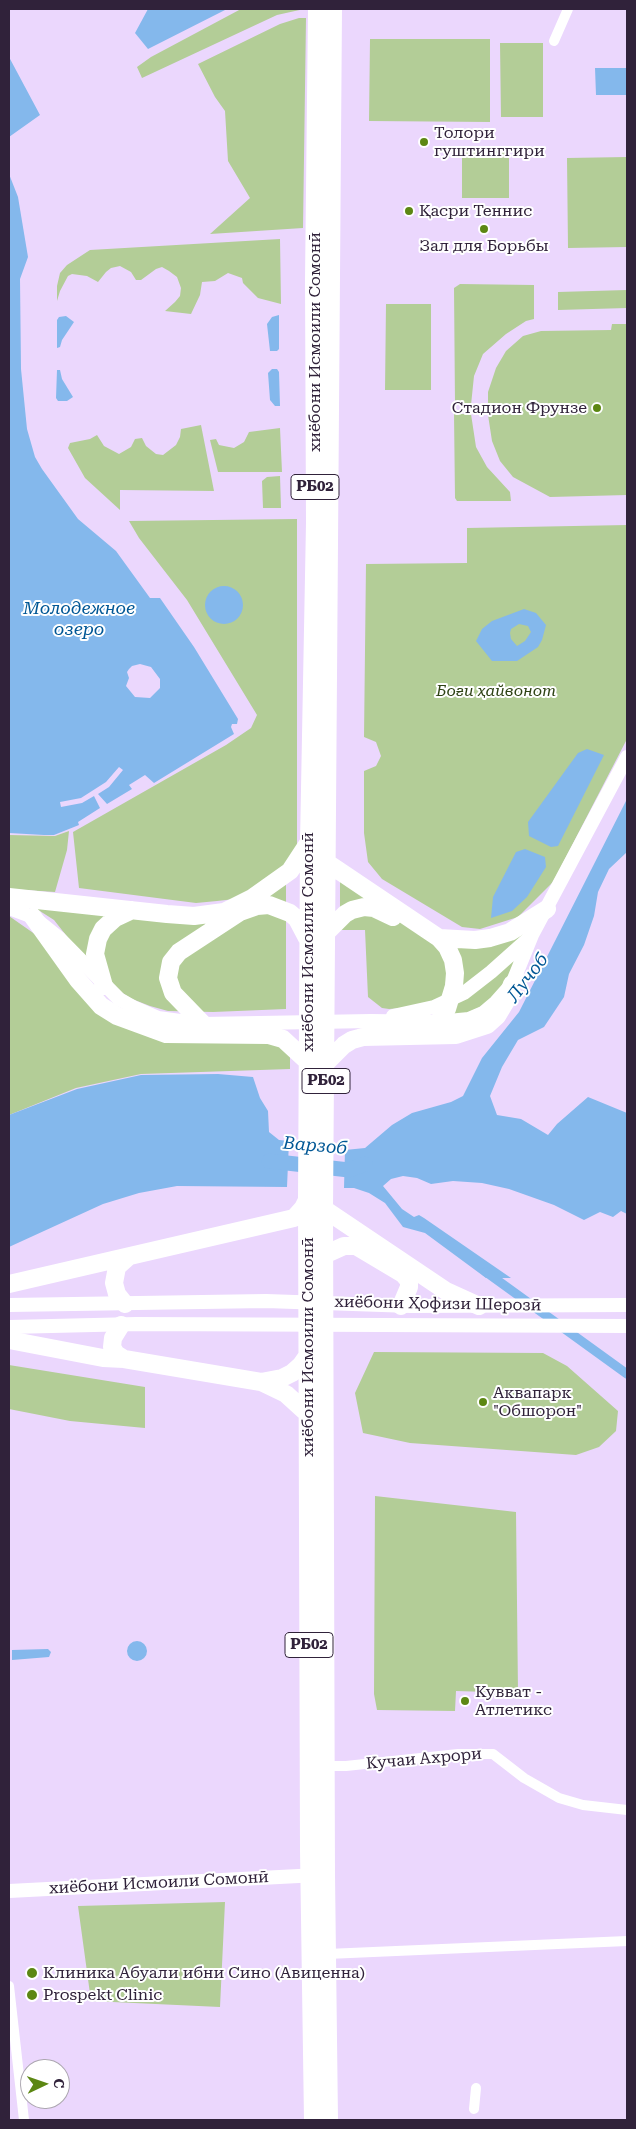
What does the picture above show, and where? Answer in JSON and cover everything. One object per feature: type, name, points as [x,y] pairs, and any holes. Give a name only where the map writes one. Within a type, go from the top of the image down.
[{"type":"highway","name":"хиёбони Исмоили Сомонӣ","points":[[317,9],[314,280],[315,523],[309,842],[308,1062],[319,1203],[307,1234],[319,1266]]},
{"type":"highway","name":"хиёбони Исмоили Сомонӣ","points":[[313,2120],[318,1875],[316,1355],[319,1203],[326,1064],[325,934],[333,9]]},
{"type":"highway","points":[[9,897],[194,916],[224,912],[252,898],[290,872],[309,842]]},
{"type":"highway","points":[[326,862],[440,938],[447,947],[453,960],[455,973],[452,999],[436,1014]]},
{"type":"highway","points":[[203,1024],[173,993],[168,978],[171,962],[179,952],[240,912],[257,906],[269,905],[290,912],[297,919],[308,940]]},
{"type":"highway","points":[[325,934],[345,914],[364,907],[374,908],[387,914],[429,941],[444,961],[446,978],[444,991],[436,1014]]},
{"type":"highway","points":[[440,938],[475,940],[490,938],[510,932],[546,909]]},
{"type":"highway","points":[[104,986],[95,954],[98,939],[114,918],[132,910]]},
{"type":"highway","points":[[33,918],[67,966],[101,1006],[116,1016],[166,1034],[269,1035],[283,1039],[308,1062]]},
{"type":"highway","points":[[326,1064],[344,1045],[352,1040],[363,1037],[456,1035],[487,1025],[497,1016],[506,1001],[512,984]]},
{"type":"highway","points":[[9,1284],[294,1218],[303,1208],[319,1203],[446,1291],[479,1306]]},
{"type":"highway","points":[[294,1218],[301,1222],[307,1234]]},
{"type":"highway","points":[[319,1266],[344,1246],[356,1246],[395,1269],[409,1281],[408,1292],[401,1306]]},
{"type":"highway","points":[[125,1304],[117,1294],[114,1283],[117,1267],[127,1258]]},
{"type":"highway","points":[[121,1325],[113,1338],[112,1347],[116,1354],[124,1359]]},
{"type":"highway","points":[[9,1340],[103,1358],[124,1359],[261,1382],[286,1394],[308,1414]]},
{"type":"highway","name":"хиёбони Исмоили Сомонӣ","points":[[316,1355],[308,1414],[318,1766]]},
{"type":"highway","points":[[261,1382],[282,1378],[316,1355]]},
{"type":"highway","name":"хиёбони Исмоили Сомонӣ","points":[[318,1875],[327,1954],[329,2120]]},
{"type":"main road","points":[[9,908],[33,918],[59,938],[104,986],[119,999],[158,1018],[203,1024],[371,1021],[436,1014],[469,1019],[483,1012],[496,1002],[512,984],[532,935],[627,757]]},
{"type":"main road","points":[[452,999],[478,983],[532,935]]},
{"type":"main road","name":"хиёбони Ҳофизи Шерозӣ","points":[[9,1305],[266,1301],[401,1306],[627,1305]]},
{"type":"main road","name":"хиёбони Ҳофизи Шерозӣ","points":[[9,1327],[121,1325],[627,1326]]},
{"type":"main road","name":"хиёбони Исмоили Сомонӣ","points":[[9,1891],[318,1875]]},
{"type":"street","points":[[554,41],[568,9]]},
{"type":"street","name":"Кучаи Ахрори","points":[[318,1766],[458,1754],[493,1754],[531,1783],[559,1798],[583,1805],[627,1810]]},
{"type":"street","points":[[327,1954],[627,1941]]},
{"type":"street","points":[[9,1986],[24,2120]]},
{"type":"street","points":[[474,2109],[476,2088]]},
{"type":"green space","points":[[241,9],[304,9],[277,15],[142,78],[137,67],[151,57]]},
{"type":"green space","points":[[299,18],[306,18],[303,228],[210,234],[250,198],[228,161],[225,111],[215,97],[198,64],[280,24]]},
{"type":"green space","points":[[370,39],[490,39],[490,122],[369,121]]},
{"type":"green space","points":[[500,43],[543,43],[543,117],[501,117]]},
{"type":"green space","points":[[462,151],[509,151],[509,198],[462,198]]},
{"type":"green space","points":[[627,157],[627,247],[568,248],[567,158]]},
{"type":"green space","points":[[280,239],[281,304],[258,298],[243,283],[242,278],[228,273],[215,281],[202,282],[200,295],[191,314],[165,311],[180,296],[181,288],[177,277],[162,267],[141,280],[136,280],[131,272],[120,266],[111,268],[98,282],[87,276],[72,274],[68,276],[57,301],[57,286],[60,273],[67,265],[90,250]]},
{"type":"green space","points":[[460,284],[534,285],[534,319],[526,321],[506,334],[483,354],[474,376],[471,405],[455,404],[454,288]]},
{"type":"green space","points":[[627,290],[627,308],[558,310],[558,292]]},
{"type":"green space","points":[[386,304],[431,304],[431,390],[385,390]]},
{"type":"green space","points":[[612,324],[627,324],[627,495],[550,497],[513,477],[500,461],[492,441],[488,415],[488,392],[496,368],[506,351],[523,336],[541,331],[611,330]]},
{"type":"green space","points":[[454,414],[471,414],[476,447],[487,467],[510,492],[511,501],[457,501],[455,498]]},
{"type":"green space","points":[[201,425],[214,491],[120,490],[120,510],[85,478],[68,448],[70,443],[90,439],[97,435],[104,446],[119,454],[131,447],[135,439],[142,438],[146,446],[156,454],[163,455],[176,445],[181,429]]},
{"type":"green space","points":[[280,428],[282,472],[218,472],[210,440],[216,439],[219,445],[234,448],[244,442],[249,432]]},
{"type":"green space","points":[[280,476],[281,508],[263,508],[262,481],[267,477]]},
{"type":"green space","points":[[297,519],[297,867],[235,899],[217,901],[196,903],[79,888],[73,832],[226,745],[251,728],[257,715],[187,600],[139,538],[129,521]]},
{"type":"green space","name":"Боғи ҳайвонот","points":[[627,525],[627,739],[553,882],[518,917],[480,929],[462,927],[382,879],[368,862],[364,833],[364,771],[376,766],[381,756],[376,742],[364,737],[366,564],[467,563],[467,528]]},
{"type":"green space","points":[[69,831],[67,850],[55,892],[9,889],[9,835],[55,836]]},
{"type":"green space","points":[[340,876],[437,944],[449,965],[443,997],[415,1007],[389,1009],[382,1008],[368,997],[365,930],[340,930]]},
{"type":"green space","points":[[286,880],[286,1009],[213,1012],[168,1011],[132,999],[113,987],[84,958],[54,920],[32,906],[196,918]]},
{"type":"green space","points":[[9,916],[39,937],[100,1006],[269,1036],[290,1046],[290,1069],[141,1074],[76,1088],[9,1115]]},
{"type":"green space","points":[[532,921],[521,937],[506,953],[456,992],[454,943]]},
{"type":"green space","points":[[521,950],[503,988],[490,1003],[457,1017],[452,1011],[457,1002]]},
{"type":"green space","name":"Аквапарк \"Обшорон\"","points":[[374,1352],[543,1353],[567,1366],[618,1411],[616,1431],[599,1447],[576,1455],[410,1443],[363,1433],[355,1393]]},
{"type":"green space","points":[[9,1365],[145,1387],[145,1428],[70,1421],[9,1409]]},
{"type":"green space","points":[[375,1496],[516,1512],[518,1693],[456,1691],[455,1711],[377,1710],[374,1694]]},
{"type":"green space","points":[[225,1902],[220,2007],[91,2001],[78,1906]]},
{"type":"water","points":[[148,9],[227,9],[148,49],[135,33]]},
{"type":"water","points":[[9,57],[40,115],[9,137]]},
{"type":"water","points":[[595,68],[627,68],[627,95],[596,95]]},
{"type":"water","name":"Молодежное озеро","points":[[9,174],[18,197],[28,257],[20,279],[21,369],[27,429],[35,457],[78,519],[116,551],[150,598],[160,598],[194,647],[238,719],[237,724],[232,724],[231,727],[234,734],[154,783],[145,775],[129,785],[132,789],[107,804],[98,794],[109,787],[123,770],[119,767],[106,782],[81,798],[60,802],[61,807],[82,803],[94,796],[100,808],[78,822],[79,825],[54,835],[9,833]],"holes":[[[140,664],[151,667],[160,679],[160,688],[150,698],[135,697],[126,686],[129,678],[127,672],[132,666]]]},
{"type":"water","points":[[279,315],[279,349],[277,351],[270,351],[267,324],[272,317]]},
{"type":"water","points":[[66,316],[74,322],[62,340],[60,347],[57,348],[57,320],[59,317]]},
{"type":"water","points":[[272,369],[277,369],[279,372],[280,406],[275,406],[270,400],[268,373]]},
{"type":"water","points":[[57,370],[60,370],[62,379],[73,397],[67,401],[58,401],[56,398]]},
{"type":"water","points":[[224,586],[238,591],[243,605],[238,619],[224,624],[210,619],[205,605],[210,591]]},
{"type":"water","points":[[524,609],[536,613],[546,625],[538,647],[517,661],[492,661],[476,641],[482,629],[492,621]],"holes":[[[519,624],[528,626],[531,632],[525,641],[517,646],[511,639],[511,629]]]},
{"type":"water","points":[[587,749],[604,755],[558,846],[551,847],[529,836],[528,822],[578,753]]},
{"type":"water","points":[[627,799],[627,852],[609,869],[598,892],[594,916],[584,945],[569,974],[564,997],[544,1027],[518,1040],[502,1067],[490,1096],[497,1115],[521,1119],[548,1135],[557,1124],[588,1097],[627,1113],[627,1214],[621,1211],[613,1217],[600,1212],[584,1220],[554,1205],[509,1189],[482,1183],[453,1181],[431,1184],[417,1178],[403,1176],[391,1179],[383,1186],[402,1209],[414,1217],[419,1215],[424,1218],[511,1278],[486,1278],[425,1233],[403,1227],[385,1203],[369,1193],[354,1188],[344,1188],[345,1150],[365,1148],[392,1125],[412,1113],[451,1102],[463,1096],[482,1058],[519,1012]]},
{"type":"water","points":[[525,849],[545,857],[546,867],[527,897],[512,911],[491,918],[493,897],[516,852]]},
{"type":"water","points":[[218,1074],[253,1077],[260,1098],[268,1111],[269,1132],[279,1140],[289,1141],[287,1187],[177,1186],[139,1193],[103,1204],[9,1247],[9,1115],[77,1089],[141,1075]]},
{"type":"water","points":[[137,1641],[144,1644],[147,1651],[144,1658],[137,1661],[130,1658],[127,1651],[130,1644]]},
{"type":"water","points":[[48,1649],[51,1652],[49,1657],[12,1660],[12,1650]]},
{"type":"waterway","name":"Варзоб","points":[[269,1161],[349,1170],[365,1164]]},
{"type":"waterway","points":[[486,1272],[627,1374]]},
{"type":"place","name":"Толори гуштинггири","points":[[424,142]]},
{"type":"place","name":"Қасри Теннис","points":[[409,211]]},
{"type":"place","name":"Зал для Борьбы","points":[[484,229]]},
{"type":"place","name":"Стадион Фрунзе","points":[[597,408]]},
{"type":"place","name":"Аквапарк \"Обшорон\"","points":[[483,1402]]},
{"type":"place","name":"Кувват - Атлетикс","points":[[465,1701]]},
{"type":"place","name":"Клиника Абуали ибни Сино (Авиценна)","points":[[32,1973]]},
{"type":"place","name":"Prospekt Clinic","points":[[32,1995]]},
{"type":"water label","name":"Лучоб","points":[[528,978]]}]
